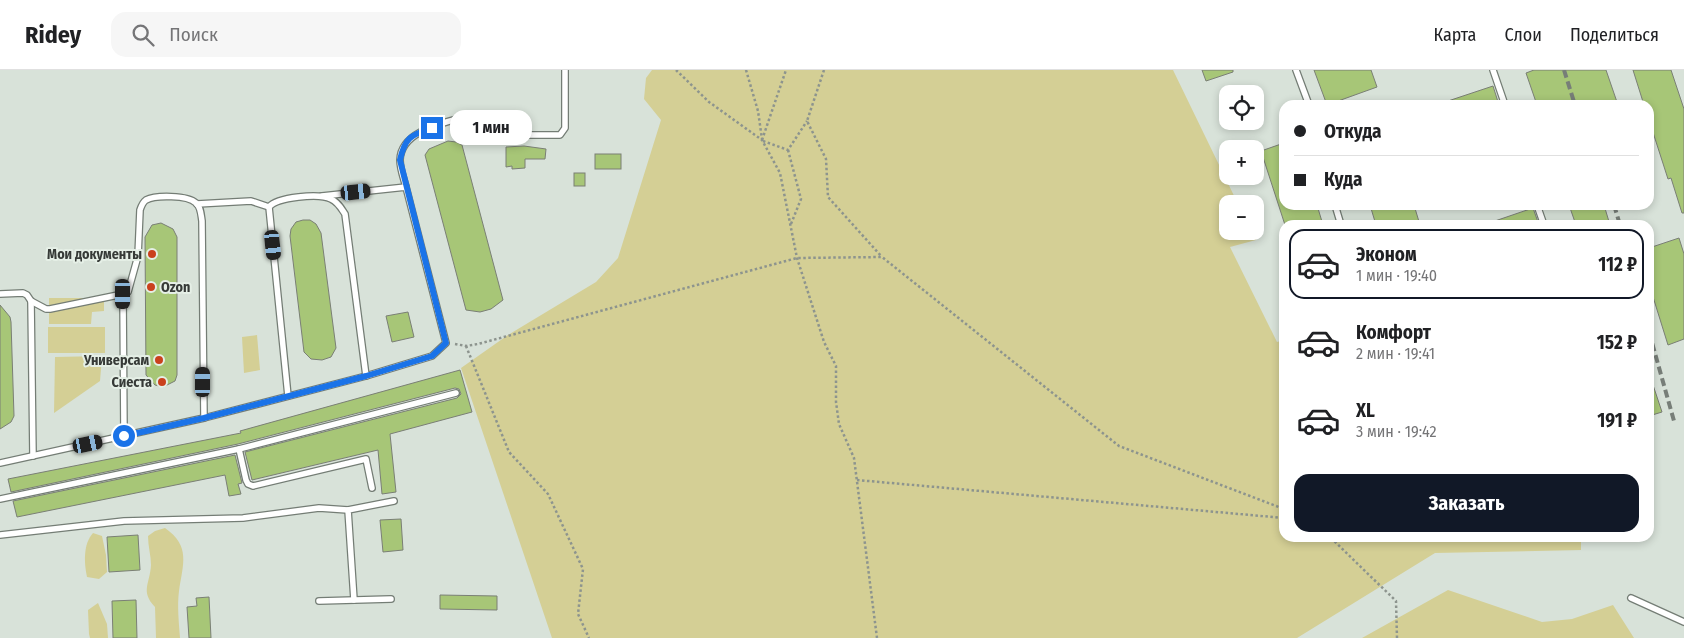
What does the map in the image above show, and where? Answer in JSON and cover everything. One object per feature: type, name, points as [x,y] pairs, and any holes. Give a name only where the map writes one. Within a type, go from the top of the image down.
[{"type":"lane","points":[[517,135],[560,135],[564,132],[566,128],[564,70]]},
{"type":"lane","points":[[1296,70],[1307,100]]},
{"type":"lane","points":[[1493,70],[1503,100]]},
{"type":"lane","points":[[0,463],[204,418],[366,376],[432,356],[446,343],[400,160],[404,143],[418,132],[475,114]]},
{"type":"lane","points":[[288,396],[269,208],[272,204],[282,199],[406,187]]},
{"type":"lane","points":[[322,196],[332,199],[341,207],[345,214],[366,376]]},
{"type":"lane","points":[[0,294],[23,293],[31,301],[46,309],[50,309],[128,292],[138,256],[140,210],[143,204],[146,200],[156,198],[182,197],[190,199],[197,204],[202,221],[204,418]]},
{"type":"lane","points":[[197,204],[251,201],[269,208]]},
{"type":"lane","points":[[123,294],[124,436]]},
{"type":"lane","points":[[31,301],[33,456]]},
{"type":"lane","points":[[0,499],[239,450],[456,393]]},
{"type":"lane","points":[[239,450],[246,480],[248,484],[253,486],[366,459],[372,488]]},
{"type":"lane","points":[[0,535],[124,521],[243,518],[318,508],[348,510],[394,501]]},
{"type":"lane","points":[[348,510],[354,600]]},
{"type":"lane","points":[[1631,598],[1684,622]]},
{"type":"lane","points":[[319,601],[391,600]]},
{"type":"path","points":[[676,70],[708,102],[762,140],[788,150]]},
{"type":"path","points":[[746,70],[758,111],[762,140],[780,174],[797,258],[824,342],[836,366],[836,402],[839,424],[854,458],[877,638]]},
{"type":"path","points":[[762,140],[786,70]]},
{"type":"path","points":[[790,225],[801,199],[788,150],[807,121],[824,70]]},
{"type":"path","points":[[807,121],[826,159],[828,197],[882,257],[1119,446],[1279,507]]},
{"type":"path","points":[[446,343],[466,346],[797,258],[882,257]]},
{"type":"path","points":[[466,346],[509,452],[548,494],[583,569],[578,614],[589,638]]},
{"type":"path","points":[[857,480],[1279,518]]},
{"type":"path","points":[[1335,542],[1396,601],[1397,638]]},
{"type":"shaded area","points":[[652,70],[1173,70],[1219,165],[1219,185],[1229,185],[1234,195],[1219,195],[1219,240],[1256,240],[1230,247],[1277,342],[1279,341],[1279,542],[1581,542],[1581,550],[1435,553],[1297,638],[552,638],[461,368],[508,335],[596,282],[618,258],[661,120],[644,99],[646,78]]},
{"type":"shaded area","points":[[49,298],[104,298],[104,311],[92,312],[91,324],[49,324]]},
{"type":"shaded area","points":[[48,327],[105,327],[105,353],[48,353]]},
{"type":"shaded area","points":[[257,335],[260,370],[244,373],[242,337]]},
{"type":"shaded area","points":[[102,356],[100,381],[54,413],[55,357]]},
{"type":"shaded area","points":[[165,528],[179,542],[183,556],[178,603],[180,638],[156,638],[155,607],[150,601],[147,592],[151,565],[148,536],[155,531]]},
{"type":"shaded area","points":[[93,533],[102,536],[106,555],[107,572],[99,579],[87,577],[86,572],[86,548]]},
{"type":"shaded area","points":[[1448,590],[1542,622],[1572,619],[1613,605],[1634,638],[1362,638]]},
{"type":"shaded area","points":[[98,603],[107,624],[108,638],[90,638],[88,610]]},
{"type":"building","points":[[1202,70],[1233,70],[1233,72],[1206,81]]},
{"type":"building","points":[[1314,70],[1371,70],[1377,87],[1341,100],[1325,100]]},
{"type":"building","points":[[1534,70],[1606,70],[1616,100],[1535,100],[1526,73]]},
{"type":"building","points":[[1633,70],[1671,70],[1684,109],[1684,213],[1682,213],[1671,178],[1668,179],[1654,136],[1654,100],[1642,100]]},
{"type":"building","points":[[1493,86],[1497,100],[1451,100]]},
{"type":"building","points":[[448,141],[462,145],[503,300],[491,309],[480,312],[466,310],[425,155],[429,149]]},
{"type":"building","points":[[1279,145],[1279,206],[1264,160],[1264,150]]},
{"type":"building","points":[[524,146],[546,149],[545,159],[525,159],[525,168],[512,169],[512,166],[506,167],[506,147]]},
{"type":"building","points":[[595,154],[621,154],[621,169],[595,169]]},
{"type":"building","points":[[574,173],[585,173],[585,186],[574,186]]},
{"type":"building","points":[[1280,210],[1318,210],[1322,220],[1283,220]]},
{"type":"building","points":[[1372,210],[1416,210],[1418,220],[1374,220]]},
{"type":"building","points":[[1527,210],[1534,210],[1537,220],[1498,220]]},
{"type":"building","points":[[1571,210],[1606,210],[1608,220],[1574,220]]},
{"type":"building","points":[[310,220],[316,224],[321,233],[336,348],[331,357],[322,360],[311,359],[304,352],[290,236],[291,229],[296,222]]},
{"type":"building","points":[[161,223],[173,229],[177,237],[177,375],[175,381],[163,387],[155,385],[146,375],[145,237],[152,225]]},
{"type":"building","points":[[1679,238],[1684,254],[1684,339],[1668,345],[1654,300],[1654,246]]},
{"type":"building","points":[[0,305],[10,317],[11,322],[14,416],[11,422],[0,429]]},
{"type":"building","points":[[408,312],[414,337],[392,342],[386,316]]},
{"type":"building","points":[[460,370],[472,412],[390,434],[396,492],[382,494],[378,450],[252,480],[245,452],[457,398],[461,394],[459,389],[455,388],[238,444],[11,492],[8,479],[241,433],[240,431]]},
{"type":"building","points":[[1654,388],[1662,412],[1654,414]]},
{"type":"building","points":[[235,455],[242,483],[238,484],[241,494],[229,496],[225,475],[17,517],[13,501]]},
{"type":"building","points":[[401,519],[403,550],[383,552],[380,520]]},
{"type":"building","points":[[138,535],[140,570],[109,572],[107,537]]},
{"type":"building","points":[[440,595],[497,596],[497,610],[440,609]]},
{"type":"building","points":[[209,597],[211,638],[189,638],[187,607],[197,606],[196,598]]},
{"type":"building","points":[[136,600],[137,638],[113,638],[112,601]]},
{"type":"railway","points":[[1564,70],[1573,100]]},
{"type":"railway","points":[[1616,210],[1618,220]]},
{"type":"railway","points":[[1654,350],[1674,421]]},
{"type":"place","name":"Мои документы","points":[[152,254]]},
{"type":"place","name":"Ozon","points":[[151,287]]},
{"type":"place","name":"Универсам","points":[[159,360]]},
{"type":"place","name":"Сиеста","points":[[162,382]]},
{"type":"route","points":[[124,436],[204,418],[366,376],[432,356],[446,343],[400,160],[404,143],[418,132],[432,128]]}]
